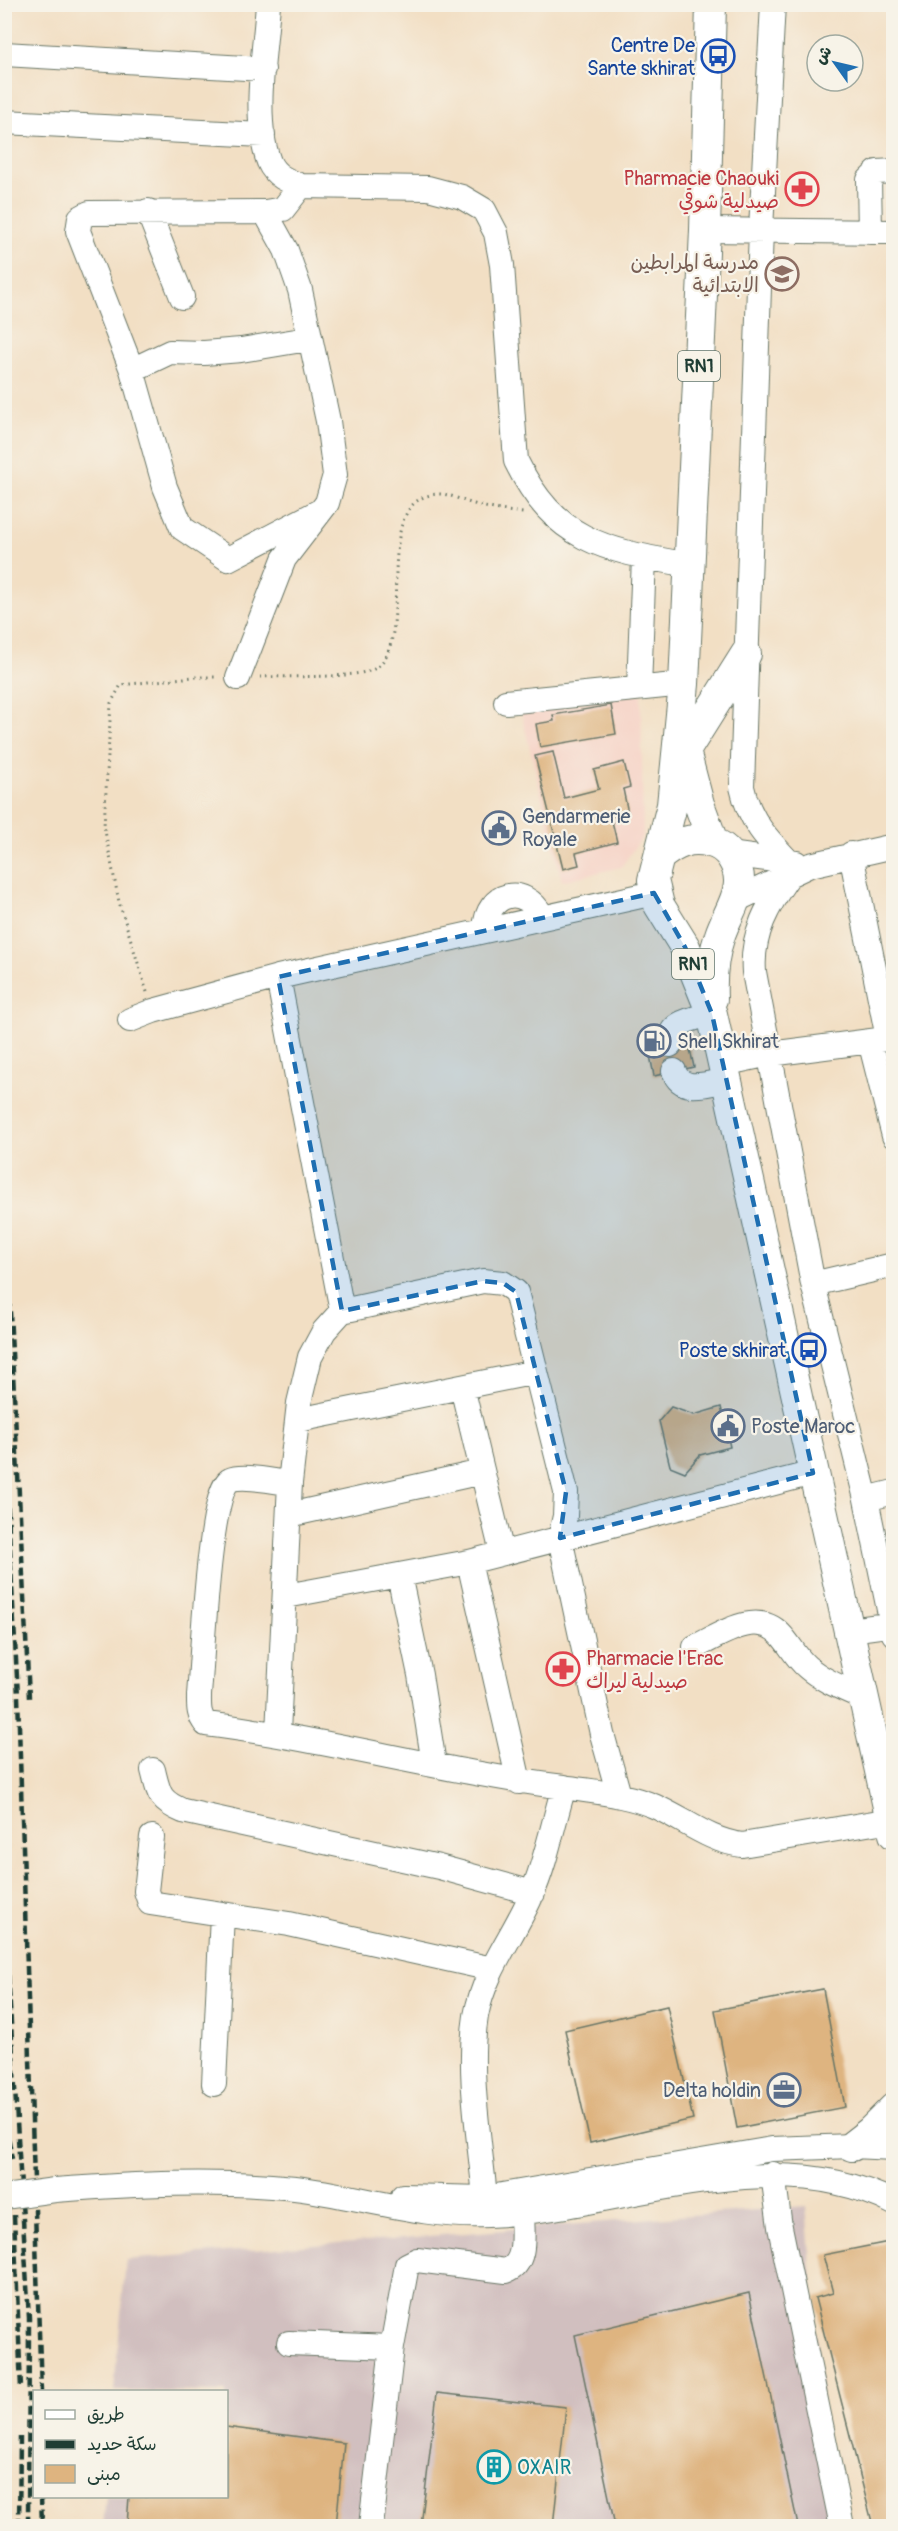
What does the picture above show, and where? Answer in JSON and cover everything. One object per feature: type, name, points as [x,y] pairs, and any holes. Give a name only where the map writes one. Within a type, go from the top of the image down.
[{"type":"main road","name":"RN1","points":[[711,4],[705,230],[683,739],[660,856],[653,880],[661,905],[700,980],[712,1014],[892,1827]]},
{"type":"main road","points":[[683,739],[746,654]]},
{"type":"main road","name":"RN1","points":[[683,739],[699,804],[721,848],[740,876],[733,906],[714,961],[712,1014]]},
{"type":"main road","points":[[660,856],[685,841],[699,839],[721,848]]},
{"type":"main road","name":"RN1","points":[[661,905],[679,923],[693,926],[719,920],[733,906]]},
{"type":"main road","points":[[852,2146],[894,2108]]},
{"type":"street","points":[[268,4],[263,69],[263,135],[269,164],[283,180],[301,186],[428,189],[462,197],[484,210],[496,232],[502,265],[516,461],[538,501],[553,517],[586,539],[644,557],[689,565]]},
{"type":"street","points":[[773,4],[761,230],[742,779],[745,801],[758,828],[796,867]]},
{"type":"street","points":[[4,54],[263,69]]},
{"type":"street","points":[[4,122],[263,135]]},
{"type":"street","points":[[705,230],[882,232],[869,180],[877,172],[894,171]]},
{"type":"street","points":[[301,186],[283,209],[265,212],[89,213],[80,218],[78,231],[132,370],[165,487],[182,528],[206,547],[228,560],[320,511]]},
{"type":"street","points":[[148,211],[182,297]]},
{"type":"street","points":[[238,678],[284,559],[331,494],[335,475],[328,421],[308,339],[300,290],[286,250],[265,212]]},
{"type":"street","points":[[132,370],[170,352],[213,352],[308,339]]},
{"type":"street","points":[[639,688],[644,557]]},
{"type":"street","points":[[506,702],[684,684]]},
{"type":"street","points":[[733,906],[796,867],[894,846]]},
{"type":"street","points":[[721,848],[796,867]]},
{"type":"street","points":[[851,854],[884,1039],[894,1136]]},
{"type":"street","points":[[796,867],[766,912],[754,948],[754,972],[813,1284],[866,1498],[893,1627],[850,1630]]},
{"type":"street","points":[[130,1020],[153,1011],[278,977],[542,916],[661,905]]},
{"type":"street","points":[[278,977],[342,1311]]},
{"type":"street","points":[[670,1046],[671,1033],[678,1024],[712,1014]]},
{"type":"street","points":[[674,1071],[679,1082],[689,1086],[770,1054],[884,1039]]},
{"type":"street","points":[[813,1284],[894,1265]]},
{"type":"street","points":[[278,1733],[290,1483],[298,1420],[310,1357],[324,1331],[342,1311],[483,1281],[503,1283],[516,1292],[566,1492],[565,1516],[560,1538],[602,1734],[619,1795]]},
{"type":"street","points":[[298,1420],[536,1372]]},
{"type":"street","points":[[462,1387],[502,1553]]},
{"type":"street","points":[[289,1515],[482,1473]]},
{"type":"street","points":[[286,1596],[469,1562],[813,1473]]},
{"type":"street","points":[[290,1483],[240,1478],[230,1480],[223,1486],[214,1517],[198,1710],[206,1724],[278,1733],[519,1782],[619,1795],[652,1805],[717,1839],[742,1845],[892,1827]]},
{"type":"street","points":[[866,1498],[894,1492]]},
{"type":"street","points":[[469,1562],[519,1782]]},
{"type":"street","points":[[399,1575],[420,1675],[434,1764]]},
{"type":"street","points":[[695,1647],[743,1624],[764,1624],[778,1632],[804,1665],[815,1674],[864,1698]]},
{"type":"street","points":[[153,1770],[159,1795],[171,1806],[183,1811],[440,1867],[533,1893]]},
{"type":"street","points":[[485,2198],[473,2055],[477,2015],[492,1969],[533,1893],[564,1787]]},
{"type":"street","points":[[152,1837],[146,1891],[150,1903],[289,1924],[492,1969]]},
{"type":"street","points":[[214,2084],[222,1914]]},
{"type":"street","points":[[374,2200],[395,2196],[485,2198],[772,2149],[852,2146],[894,2148]]},
{"type":"street","points":[[773,2174],[780,2227],[843,2526]]},
{"type":"street","points":[[4,2197],[55,2190],[135,2184],[215,2183],[295,2188],[452,2215],[522,2212],[773,2174],[833,2181],[894,2203]]},
{"type":"street","points":[[371,2526],[392,2347],[407,2265],[417,2260],[506,2271],[516,2268],[520,2261],[522,2212]]},
{"type":"street","points":[[289,2343],[392,2347]]},
{"type":"path","points":[[153,1011],[119,902],[104,826],[111,703],[121,685],[193,677],[238,678],[359,673],[377,668],[383,662],[391,645],[396,562],[403,520],[411,507],[424,498],[446,494],[486,508],[553,517]]},
{"type":"highlighted area","points":[[654,893],[685,947],[712,1014],[813,1473],[560,1538],[566,1492],[516,1292],[503,1283],[483,1281],[342,1311],[278,977]]},
{"type":"shaded area","points":[[641,693],[643,836],[621,867],[562,881],[521,712]]},
{"type":"shaded area","points":[[806,2206],[832,2526],[103,2526],[106,2498],[228,2498],[228,2390],[114,2390],[126,2260]]},
{"type":"building","points":[[611,705],[616,734],[540,747],[536,724],[554,721],[553,715]]},
{"type":"building","points":[[553,752],[564,798],[599,789],[594,770],[624,762],[630,787],[623,789],[628,813],[611,817],[617,842],[576,853],[579,865],[563,869],[535,756]]},
{"type":"building","points":[[688,1041],[694,1067],[654,1076],[649,1050]]},
{"type":"building","points":[[671,1407],[694,1415],[721,1407],[730,1447],[700,1455],[685,1472],[670,1466],[659,1421]]},
{"type":"building","points":[[823,1989],[845,2107],[737,2128],[715,2010]]},
{"type":"building","points":[[667,2006],[693,2119],[590,2143],[565,2030]]},
{"type":"building","points":[[894,2241],[894,2526],[873,2526],[815,2298],[833,2293],[823,2255]]},
{"type":"building","points":[[749,2293],[798,2526],[615,2526],[575,2335]]},
{"type":"building","name":"OXAIR","points":[[437,2393],[566,2407],[553,2526],[421,2526]]},
{"type":"building","points":[[228,2427],[344,2443],[336,2526],[127,2526],[129,2498],[228,2498]]},
{"type":"railway","points":[[4,1190],[29,1698]]},
{"type":"railway","points":[[4,1440],[18,1696],[41,2390]]},
{"type":"railway","points":[[4,1908],[29,2318],[28,2526]]},
{"type":"railway","points":[[4,2113],[12,2159]]},
{"type":"railway","points":[[14,2215],[21,2389]]},
{"type":"railway","points":[[19,2526],[20,2437]]},
{"type":"railway","points":[[41,2498],[42,2526]]},
{"type":"place","name":"Centre De Sante skhirat","points":[[718,56]]},
{"type":"place","name":"Pharmacie Chaouki صيدلية شوقي","points":[[802,189]]},
{"type":"place","name":"مدرسة المرابطين الابتدائية","points":[[782,274]]},
{"type":"place","name":"Gendarmerie Royale","points":[[499,828]]},
{"type":"place","name":"Shell Skhirat","points":[[654,1041]]},
{"type":"place","name":"Poste skhirat","points":[[809,1350]]},
{"type":"place","name":"Poste Maroc","points":[[728,1426]]},
{"type":"place","name":"Pharmacie l'Erac صيدلية ليراك","points":[[563,1669]]},
{"type":"place","name":"Delta holdin","points":[[784,2090]]},
{"type":"place","name":"OXAIR","points":[[494,2467]]}]
